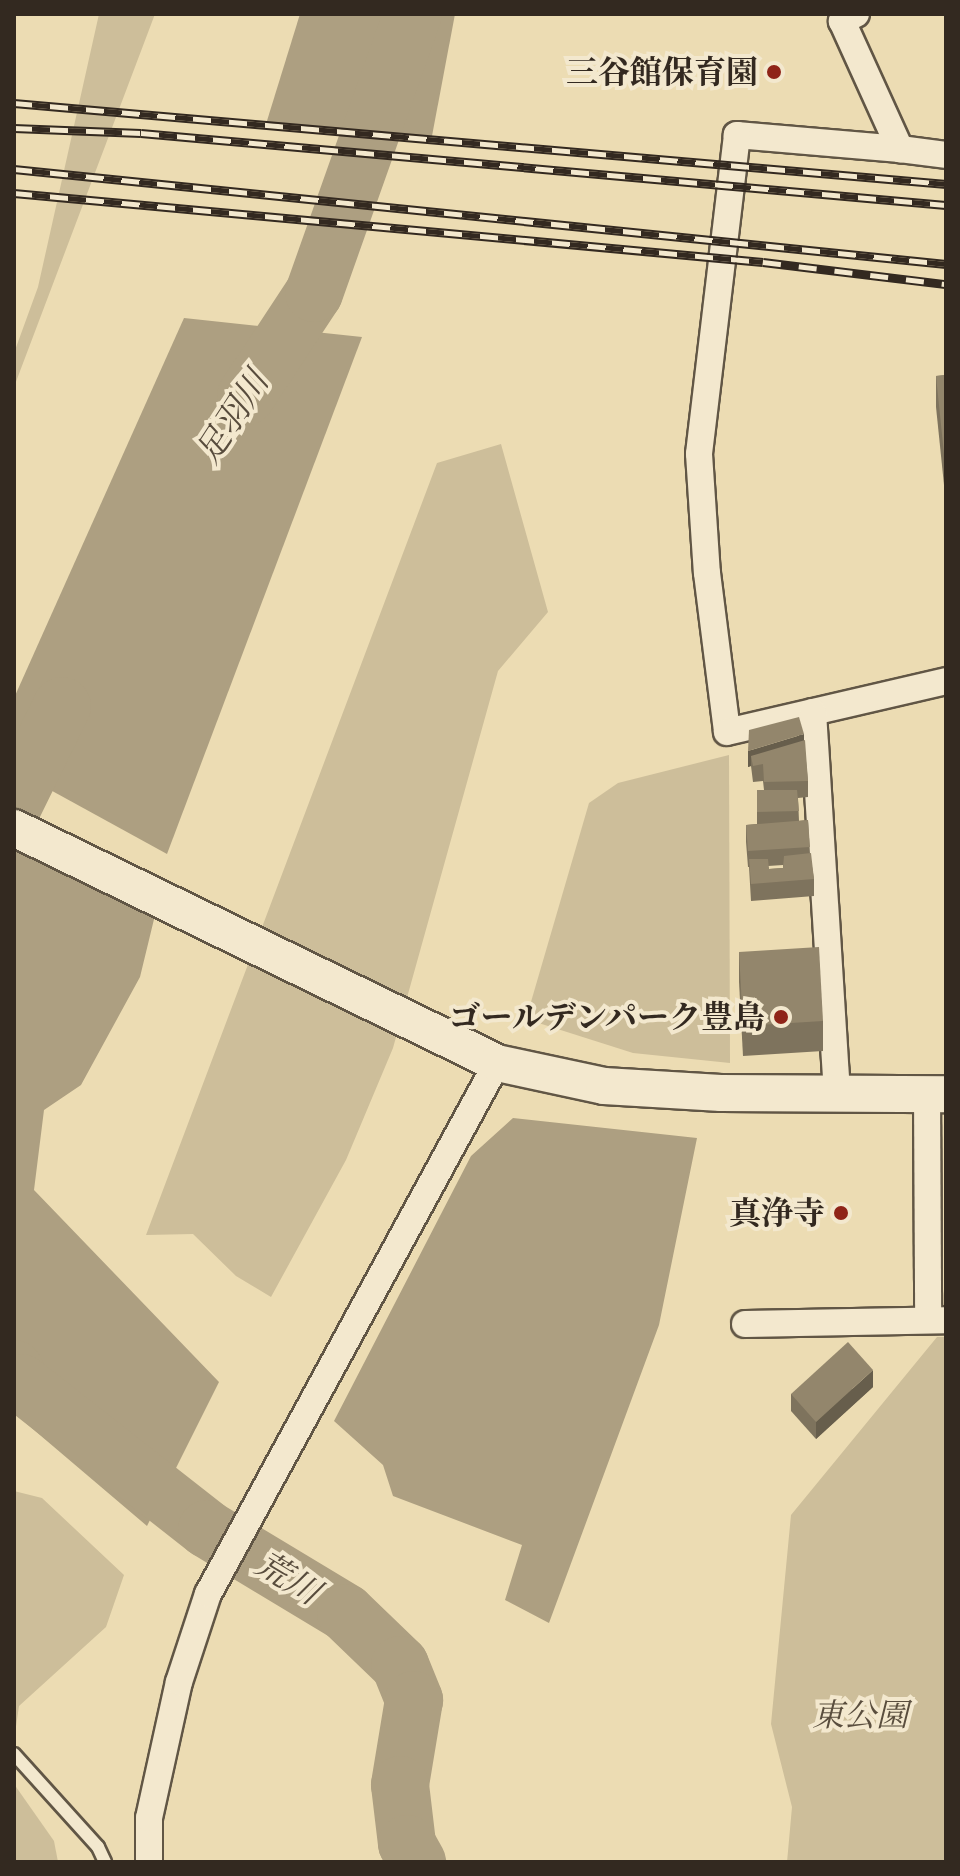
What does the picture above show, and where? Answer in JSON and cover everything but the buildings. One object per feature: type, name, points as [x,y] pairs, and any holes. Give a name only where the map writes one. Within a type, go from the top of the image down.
[{"type":"street","points":[[856,14],[842,21],[900,149]]},
{"type":"street","points":[[946,155],[737,135],[699,454],[727,732],[946,681]]},
{"type":"street","points":[[813,712],[837,1093]]},
{"type":"street","points":[[14,828],[497,1063],[604,1086],[937,1094],[937,1320],[745,1324]]},
{"type":"street","points":[[149,1862],[149,1818],[176,1698],[208,1594],[299,1433],[497,1063]]},
{"type":"lane","points":[[14,1754],[98,1847],[105,1862]]},
{"type":"green space","points":[[99,14],[155,14],[14,387],[14,353],[38,287]]},
{"type":"green space","points":[[501,444],[548,612],[498,671],[393,1048],[346,1160],[271,1297],[236,1276],[193,1234],[146,1235],[437,463]]},
{"type":"green space","points":[[729,755],[730,1063],[633,1053],[526,1019],[589,803],[618,783]]},
{"type":"green space","name":"東公園","points":[[937,1337],[946,1337],[946,1862],[787,1862],[792,1807],[771,1724],[791,1515]]},
{"type":"green space","points":[[14,1491],[42,1498],[124,1575],[106,1627],[19,1706],[14,1740]]},
{"type":"green space","points":[[14,1784],[54,1841],[58,1862],[14,1862]]},
{"type":"water","points":[[300,14],[455,14],[432,136],[266,124]]},
{"type":"water","points":[[184,318],[362,337],[167,854],[14,770],[14,698]]},
{"type":"water","points":[[14,840],[156,911],[140,977],[81,1085],[44,1110],[34,1190],[219,1382],[147,1526],[14,1413]]},
{"type":"water","points":[[513,1118],[697,1138],[659,1325],[549,1623],[505,1600],[522,1545],[393,1496],[383,1465],[334,1421],[471,1156]]},
{"type":"waterway","name":"足羽川","points":[[246,396],[314,293],[413,14]]},
{"type":"waterway","name":"足羽川","points":[[14,804],[62,706]]},
{"type":"waterway","name":"荒川","points":[[14,1369],[21,1383],[207,1529],[346,1613],[400,1665],[414,1700],[400,1785],[407,1844],[417,1862]]},
{"type":"railway","points":[[14,103],[946,184]]},
{"type":"railway","points":[[14,128],[141,133],[946,205]]},
{"type":"railway","points":[[14,169],[946,264]]},
{"type":"railway","points":[[14,193],[763,262],[946,284]]},
{"type":"place","name":"三谷館保育園","points":[[774,72]]},
{"type":"place","name":"ゴールデンパーク豊島","points":[[781,1017]]},
{"type":"place","name":"真浄寺","points":[[841,1213]]}]
